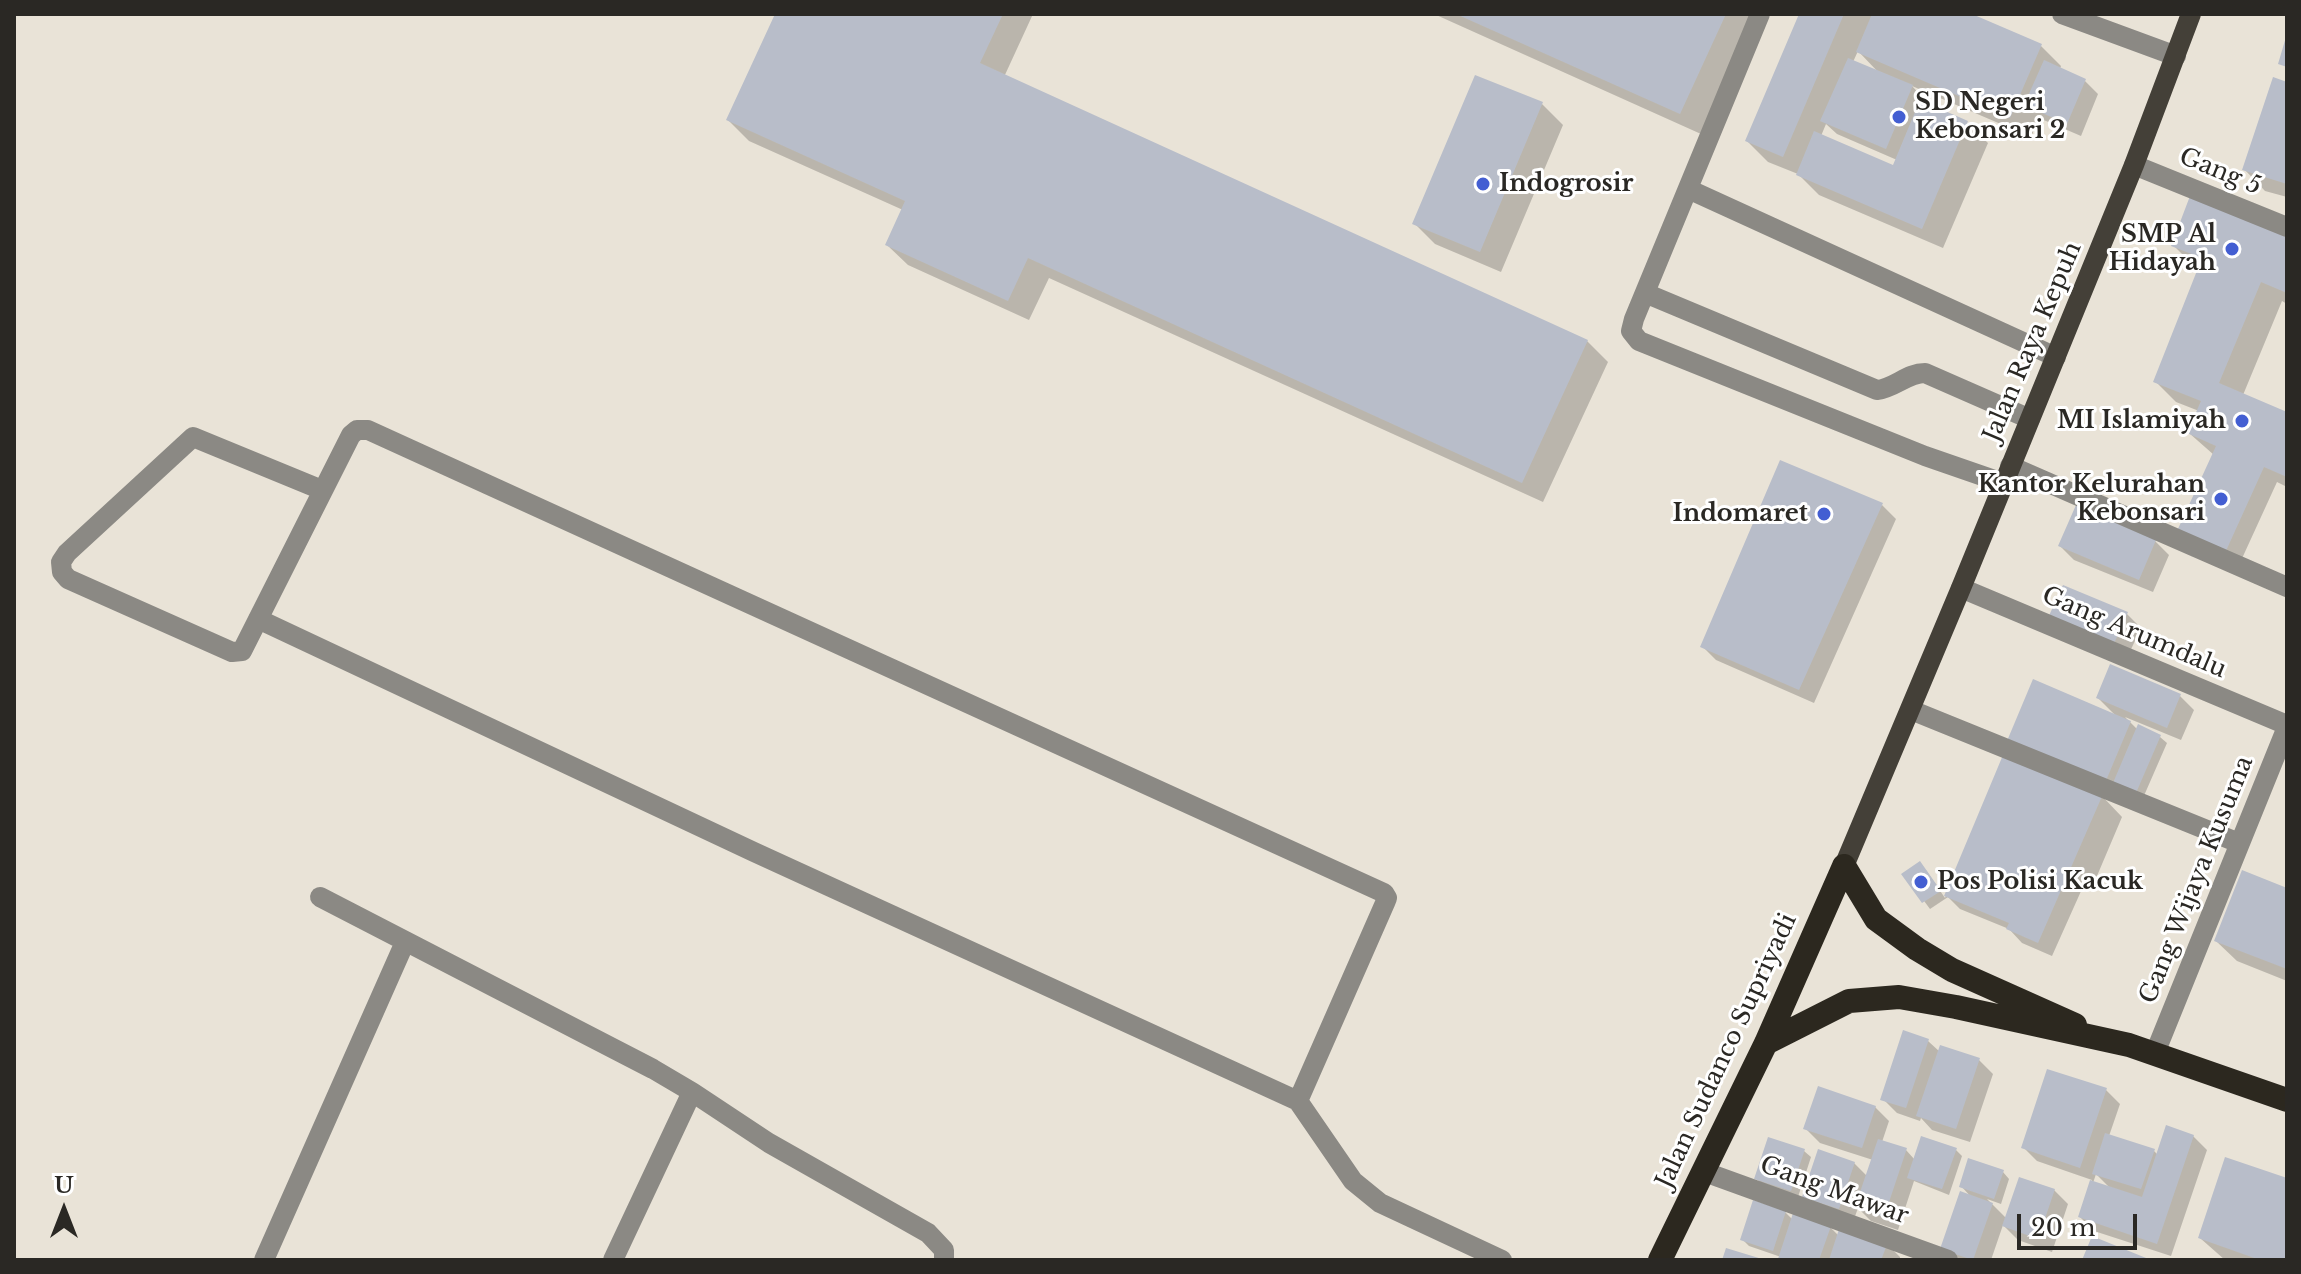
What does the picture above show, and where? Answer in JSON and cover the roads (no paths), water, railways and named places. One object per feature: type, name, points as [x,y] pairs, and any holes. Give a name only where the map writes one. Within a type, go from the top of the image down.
[{"type":"highway","points":[[1844,866],[1876,919],[1917,949],[1952,970],[2109,1041]]},
{"type":"highway","name":"Jalan Sudanco Supriyadi","points":[[1660,1260],[1766,1043],[1844,866]]},
{"type":"highway","points":[[1766,1043],[1849,1001],[1899,997],[2155,1053],[2287,1100]]},
{"type":"main road","name":"Jalan Raya Kepuh","points":[[1844,866],[2056,357],[2191,14]]},
{"type":"street","points":[[1760,14],[1645,293],[1631,331],[1639,341],[1925,456],[2006,474],[2287,587]]},
{"type":"street","points":[[2062,14],[2176,56]]},
{"type":"street","name":"Gang 5","points":[[2134,165],[2287,227]]},
{"type":"street","points":[[1688,189],[2056,357]]},
{"type":"street","points":[[1645,293],[1877,390],[1885,389],[1914,373],[1925,373],[2030,419]]},
{"type":"street","points":[[322,490],[193,437],[67,553],[61,562],[62,572],[68,579],[232,652],[242,651],[351,435],[357,430],[368,430],[1384,893],[1387,898],[1385,903],[1298,1101]]},
{"type":"street","name":"Gang Arumdalu","points":[[1961,588],[2287,726]]},
{"type":"street","points":[[258,619],[754,852],[1298,1101],[1353,1181],[1380,1203],[1502,1260]]},
{"type":"street","points":[[1911,710],[2239,843]]},
{"type":"street","name":"Gang Wijaya Kusuma","points":[[2155,1053],[2287,726]]},
{"type":"street","points":[[320,897],[692,1092],[769,1143],[928,1233],[944,1250],[944,1260]]},
{"type":"street","points":[[264,1260],[405,942]]},
{"type":"street","points":[[613,1260],[692,1092]]},
{"type":"street","name":"Gang Mawar","points":[[1702,1171],[1948,1260]]},
{"type":"place","name":"SD Negeri Kebonsari 2","points":[[1899,117]]},
{"type":"place","name":"Indogrosir","points":[[1483,184]]},
{"type":"place","name":"SMP Al Hidayah","points":[[2232,249]]},
{"type":"place","name":"MI Islamiyah","points":[[2242,421]]},
{"type":"place","name":"Kantor Kelurahan Kebonsari","points":[[2221,499]]},
{"type":"place","name":"Indomaret","points":[[1824,514]]},
{"type":"place","name":"Pos Polisi Kacuk","points":[[1921,882]]}]
